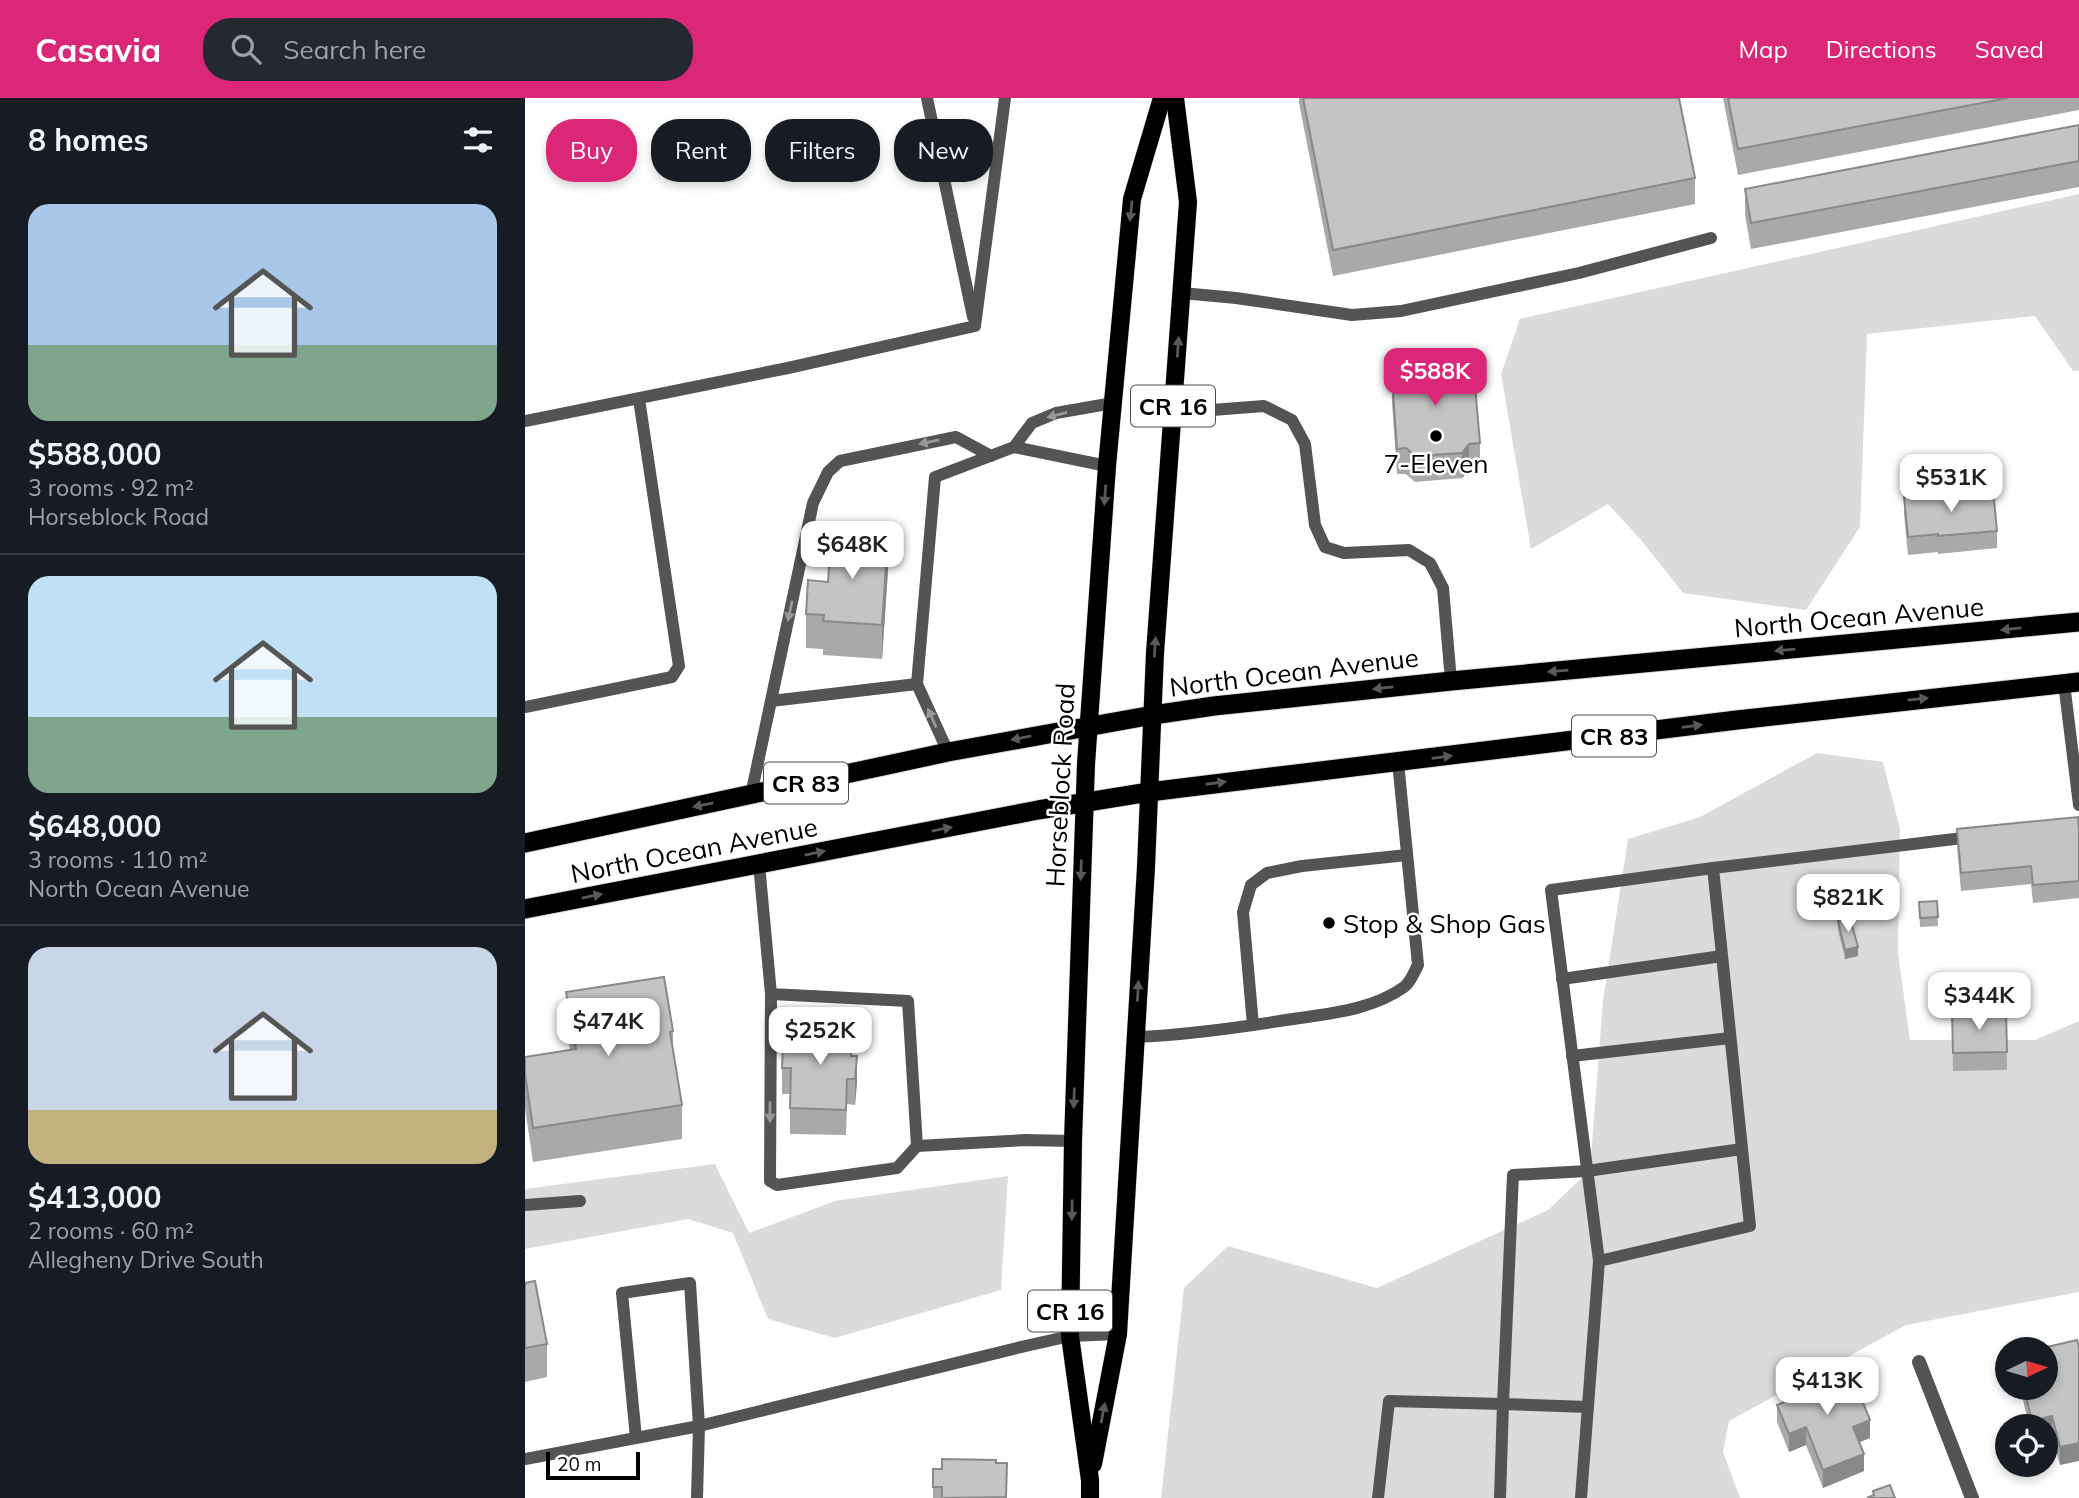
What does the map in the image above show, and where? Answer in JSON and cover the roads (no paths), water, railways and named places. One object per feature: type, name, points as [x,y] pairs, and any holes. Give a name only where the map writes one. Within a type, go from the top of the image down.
[{"type":"highway","name":"North Ocean Avenue","points":[[525,843],[948,752],[1089,725],[1214,706],[2079,622]]},
{"type":"highway","name":"North Ocean Avenue","points":[[525,909],[1084,802],[1149,792],[2071,682]]},
{"type":"main road","name":"Horseblock Road","points":[[1090,1489],[1070,1336],[1073,1141],[1084,802],[1107,466],[1132,199],[1162,98]]},
{"type":"main road","name":"Horseblock Road","points":[[1090,1489],[1118,1334],[1149,792],[1154,653],[1188,202],[1175,98]]},
{"type":"street","points":[[1919,1362],[1972,1498]]},
{"type":"lane","points":[[927,98],[975,326]]},
{"type":"lane","points":[[975,326],[1005,98]]},
{"type":"lane","points":[[1182,293],[1352,315],[1401,311],[1579,273],[1711,238]]},
{"type":"lane","points":[[525,421],[788,368],[975,326]]},
{"type":"lane","points":[[525,707],[672,677],[678,666],[639,399]]},
{"type":"lane","points":[[948,752],[917,684],[935,478],[1014,447],[1033,423],[1044,418],[1056,413],[1113,402]]},
{"type":"lane","points":[[1173,413],[1264,406],[1291,420],[1305,444],[1315,525],[1325,547],[1344,553],[1409,550],[1430,563],[1443,588],[1451,681]]},
{"type":"lane","points":[[751,794],[813,503],[828,472],[840,461],[957,437],[991,456]]},
{"type":"lane","points":[[1014,447],[1107,466]]},
{"type":"lane","points":[[2071,682],[2079,805]]},
{"type":"lane","points":[[771,701],[917,684]]},
{"type":"lane","points":[[1136,1037],[1179,1035],[1339,1012],[1375,1002],[1407,986],[1418,965],[1398,762]]},
{"type":"lane","points":[[1581,1498],[1599,1261],[1551,890],[1983,835]]},
{"type":"lane","points":[[1253,1025],[1243,912],[1251,885],[1267,873],[1302,866],[1407,855]]},
{"type":"lane","points":[[759,864],[771,994],[770,1181],[777,1185],[788,1184],[897,1168],[917,1146],[1025,1140],[1073,1141]]},
{"type":"lane","points":[[1599,1261],[1750,1226],[1713,868]]},
{"type":"lane","points":[[1562,979],[1722,956]]},
{"type":"lane","points":[[771,994],[908,1001],[917,1146]]},
{"type":"lane","points":[[1572,1056],[1730,1038]]},
{"type":"lane","points":[[1500,1498],[1513,1175],[1587,1171],[1742,1149]]},
{"type":"lane","points":[[525,1205],[580,1201]]},
{"type":"lane","points":[[636,1438],[622,1293],[690,1283],[699,1426],[697,1498]]},
{"type":"lane","points":[[525,1460],[699,1426],[1070,1336],[1118,1334]]},
{"type":"lane","points":[[1378,1498],[1388,1401],[1588,1407]]},
{"type":"place","name":"7-Eleven","points":[[1436,436]]},
{"type":"place","name":"Stop & Shop Gas","points":[[1329,923]]}]
